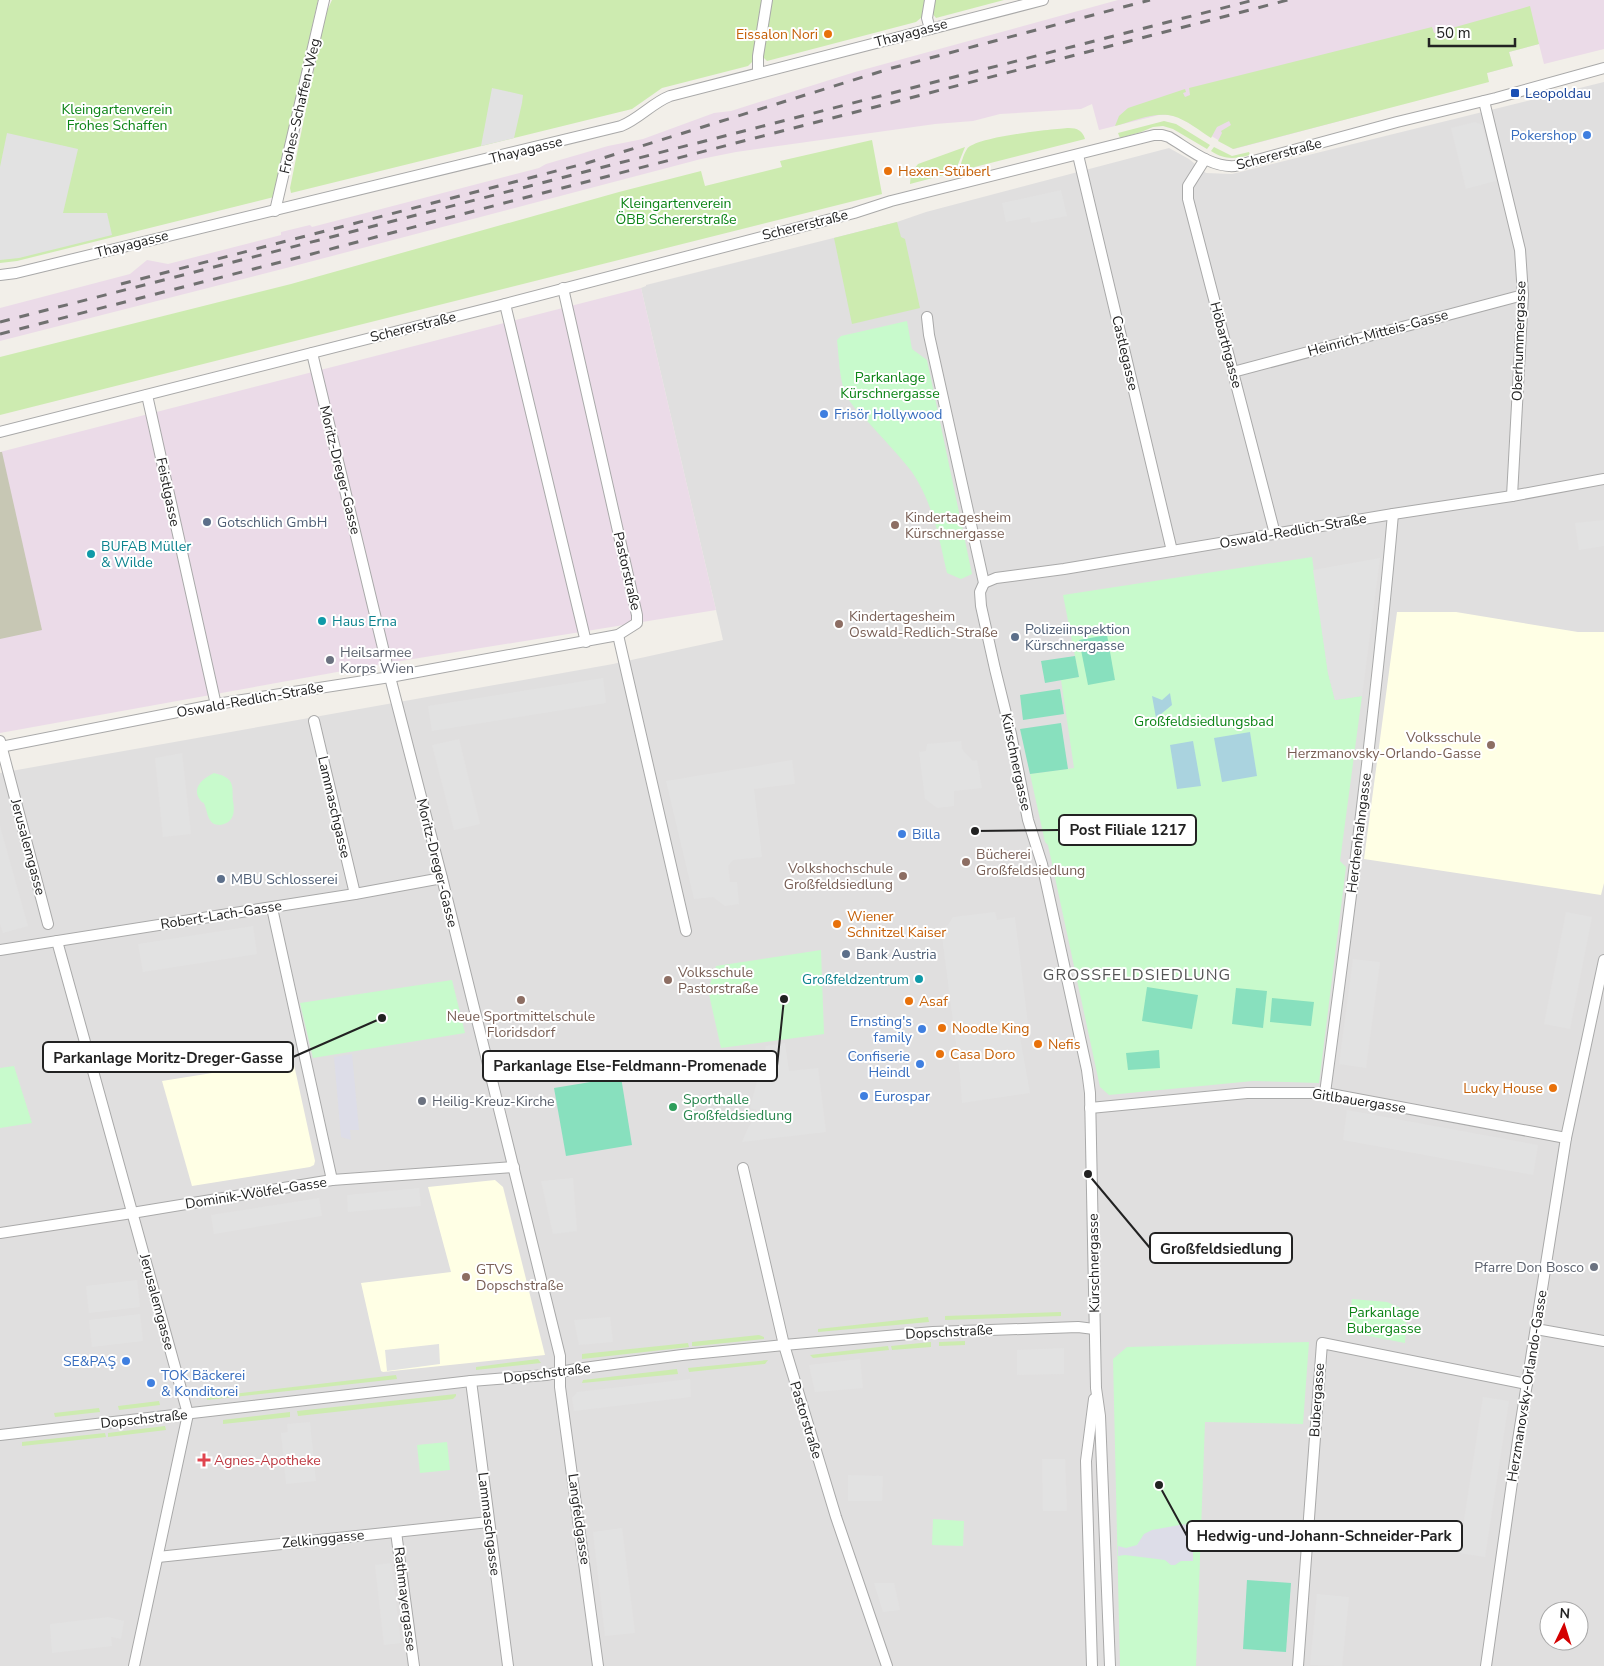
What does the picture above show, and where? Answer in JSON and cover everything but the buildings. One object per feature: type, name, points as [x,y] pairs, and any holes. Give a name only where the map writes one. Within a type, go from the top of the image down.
[{"type":"street","name":"Frohes-Schaffen-Weg","points":[[275,212],[324,0]]},
{"type":"street","points":[[758,74],[758,56],[767,0]]},
{"type":"street","points":[[930,0],[928,18],[930,29]]},
{"type":"street","name":"Thayagasse","points":[[0,275],[275,212],[621,126],[636,119],[664,98],[1043,0]]},
{"type":"street","name":"Schererstraße","points":[[0,432],[506,304],[854,213],[898,199],[1158,135],[1169,137],[1205,159],[1222,166],[1235,166],[1604,68]]},
{"type":"street","name":"Oberhummergasse","points":[[1484,101],[1520,250],[1523,295],[1512,496]]},
{"type":"street","name":"Castlegasse","points":[[1078,155],[1172,551]]},
{"type":"street","name":"Höbarthgasse","points":[[1205,159],[1190,182],[1187,194],[1275,534]]},
{"type":"street","name":"Pastorstraße","points":[[563,288],[637,615],[637,623],[618,635]]},
{"type":"street","name":"Heinrich-Mitteis-Gasse","points":[[1233,372],[1523,295]]},
{"type":"street","points":[[506,304],[586,642]]},
{"type":"street","name":"Kürschnergasse","points":[[927,317],[929,335],[984,583],[980,592],[981,606],[1028,820],[1042,864],[1087,1070],[1090,1093],[1096,1388],[1100,1416],[1110,1666]]},
{"type":"street","name":"Moritz-Dreger-Gasse","points":[[312,353],[390,677],[442,878],[560,1356],[560,1372]]},
{"type":"street","name":"Feistlgasse","points":[[147,395],[216,705]]},
{"type":"street","name":"Oswald-Redlich-Straße","points":[[984,583],[996,578],[1064,569],[1512,496],[1604,479]]},
{"type":"street","name":"Herchenhahngasse","points":[[1325,1093],[1356,863],[1380,652],[1393,514]]},
{"type":"street","points":[[618,635],[686,931]]},
{"type":"street","name":"Oswald-Redlich-Straße","points":[[0,745],[216,705],[390,677],[618,635]]},
{"type":"street","name":"Lammaschgasse","points":[[314,720],[355,894]]},
{"type":"street","name":"Jerusalemgasse","points":[[0,745],[48,924]]},
{"type":"street","name":"Robert-Lach-Gasse","points":[[0,950],[272,908],[442,878]]},
{"type":"street","points":[[272,908],[332,1180]]},
{"type":"street","name":"Jerusalemgasse","points":[[57,941],[188,1414],[134,1666]]},
{"type":"street","name":"Herzmanovsky-Orlando-Gasse","points":[[1486,1666],[1527,1384],[1566,1138],[1604,960]]},
{"type":"street","name":"Gitlbauergasse","points":[[1090,1108],[1246,1093],[1325,1093],[1566,1138]]},
{"type":"street","name":"Dominik-Wölfel-Gasse","points":[[0,1233],[332,1180],[514,1167]]},
{"type":"street","name":"Pastorstraße","points":[[743,1168],[784,1345],[836,1517],[887,1666]]},
{"type":"street","name":"Dopschstraße","points":[[0,1435],[471,1381],[546,1375],[682,1355],[784,1345],[933,1332],[1078,1327],[1094,1330]]},
{"type":"street","points":[[1536,1329],[1604,1341]]},
{"type":"street","name":"Bubergasse","points":[[1298,1666],[1322,1343],[1527,1384]]},
{"type":"street","name":"Langfeldgasse","points":[[560,1372],[560,1387],[598,1666]]},
{"type":"street","name":"Lammaschgasse","points":[[471,1381],[508,1666]]},
{"type":"street","name":"Kürschnergasse","points":[[1092,1666],[1086,1461],[1096,1388]]},
{"type":"street","name":"Zelkinggasse","points":[[158,1557],[489,1522]]},
{"type":"street","name":"Rathmayergasse","points":[[396,1532],[414,1666]]},
{"type":"shaded area","points":[[1118,0],[1604,0],[1604,49],[1544,64],[1539,44],[1509,52],[1513,66],[1487,73],[1487,77],[1369,108],[1370,113],[1234,149],[1178,117],[1169,115],[1159,115],[1099,130],[1092,104],[1081,109],[1000,114],[973,121],[935,124],[736,152],[701,159],[0,341],[0,308],[130,274],[147,260],[168,264],[281,235],[281,232],[310,225],[312,227],[539,168],[546,164],[608,146],[643,139],[714,113],[731,111],[855,72]]},
{"type":"shaded area","points":[[1604,82],[1604,1666],[0,1666],[0,773],[613,664],[723,640],[641,288],[646,285],[897,222],[926,212],[1169,148],[1189,159],[1206,173],[1232,174]]},
{"type":"shaded area","points":[[492,88],[523,95],[522,103],[514,138],[481,146]]},
{"type":"shaded area","points":[[1475,122],[1482,125],[1496,181],[1466,189],[1451,128]]},
{"type":"shaded area","points":[[7,133],[78,149],[63,213],[107,213],[112,235],[19,258],[0,260],[0,167]]},
{"type":"shaded area","points":[[1061,190],[1067,216],[1031,223],[1030,217],[1006,222],[1002,203]]},
{"type":"shaded area","points":[[641,288],[716,610],[376,665],[0,733],[0,452]]},
{"type":"shaded area","points":[[0,452],[2,452],[42,630],[0,639]]},
{"type":"shaded area","points":[[1604,520],[1604,546],[1579,550],[1575,523]]},
{"type":"shaded area","points":[[1380,558],[1362,696],[1335,700],[1328,673],[1313,570]]},
{"type":"shaded area","name":"Volksschule Herzmanovsky-Orlando-Gasse","points":[[1397,612],[1456,612],[1578,632],[1604,632],[1604,883],[1601,895],[1364,859]]},
{"type":"shaded area","points":[[603,678],[606,703],[432,731],[428,706]]},
{"type":"shaded area","points":[[459,739],[480,824],[454,830],[432,745]]},
{"type":"shaded area","points":[[961,741],[962,749],[973,761],[977,760],[982,788],[954,791],[954,806],[937,808],[925,799],[919,752],[926,751],[927,744]]},
{"type":"shaded area","points":[[182,753],[191,834],[163,837],[155,758]]},
{"type":"shaded area","points":[[792,760],[795,784],[754,789],[762,857],[733,860],[728,866],[730,882],[737,882],[739,904],[725,906],[713,897],[694,899],[666,781]]},
{"type":"shaded area","points":[[0,826],[28,926],[3,933],[0,924]]},
{"type":"shaded area","points":[[995,912],[997,920],[1015,917],[1028,1024],[1018,1026],[1030,1093],[962,1103],[941,929],[948,925],[953,917]]},
{"type":"shaded area","points":[[1566,912],[1592,917],[1570,1029],[1544,1024]]},
{"type":"shaded area","points":[[253,926],[257,954],[143,972],[138,944]]},
{"type":"shaded area","points":[[1353,959],[1380,962],[1366,1068],[1339,1064]]},
{"type":"shaded area","points":[[785,1043],[789,1071],[818,1068],[826,1132],[742,1142],[758,1112],[750,1108],[766,1046]]},
{"type":"shaded area","points":[[352,1054],[359,1130],[350,1130],[351,1140],[341,1137],[334,1057]]},
{"type":"shaded area","points":[[293,1060],[315,1161],[314,1165],[192,1186],[162,1081]]},
{"type":"shaded area","points":[[1347,1110],[1538,1145],[1533,1175],[1343,1140]]},
{"type":"shaded area","points":[[573,1178],[577,1231],[553,1234],[541,1181]]},
{"type":"shaded area","name":"GTVS Dopschstraße","points":[[495,1180],[503,1187],[545,1355],[381,1371],[361,1283],[451,1272],[428,1187]]},
{"type":"shaded area","points":[[419,1188],[421,1206],[348,1212],[347,1195]]},
{"type":"shaded area","points":[[319,1198],[322,1216],[214,1234],[211,1215]]},
{"type":"shaded area","points":[[137,1280],[140,1307],[89,1313],[86,1286]]},
{"type":"shaded area","points":[[140,1314],[143,1341],[92,1347],[89,1320]]},
{"type":"shaded area","points":[[610,1317],[613,1342],[579,1345],[574,1320]]},
{"type":"shaded area","points":[[439,1344],[440,1364],[387,1371],[385,1350]]},
{"type":"shaded area","points":[[1064,1348],[1064,1374],[1017,1375],[1017,1350]]},
{"type":"shaded area","points":[[860,1359],[863,1388],[815,1392],[809,1365]]},
{"type":"shaded area","points":[[690,1379],[691,1397],[574,1411],[572,1398],[577,1392]]},
{"type":"shaded area","points":[[1483,1397],[1509,1401],[1485,1557],[1459,1553]]},
{"type":"shaded area","points":[[310,1422],[316,1481],[286,1484],[281,1433],[288,1432],[287,1424]]},
{"type":"shaded area","points":[[1042,1459],[1065,1459],[1067,1511],[1043,1511]]},
{"type":"shaded area","points":[[848,1475],[883,1476],[882,1501],[848,1501]]},
{"type":"shaded area","points":[[1185,1524],[1193,1547],[1193,1561],[1181,1561],[1171,1565],[1165,1560],[1125,1555],[1118,1556],[1118,1546],[1126,1548],[1137,1545],[1144,1534],[1152,1530]]},
{"type":"shaded area","points":[[622,1528],[635,1633],[605,1636],[593,1532]]},
{"type":"shaded area","points":[[391,1563],[401,1643],[384,1645],[375,1565]]},
{"type":"shaded area","points":[[874,1583],[894,1583],[900,1610],[883,1612]]},
{"type":"shaded area","points":[[1317,1594],[1349,1597],[1342,1666],[1310,1665]]},
{"type":"shaded area","points":[[109,1617],[124,1621],[121,1639],[111,1637],[112,1646],[52,1653],[50,1624]]},
{"type":"green space","name":"Kleingartenverein Frohes Schaffen","points":[[0,0],[318,0],[274,197],[17,261],[0,263]]},
{"type":"green space","points":[[332,0],[763,0],[754,60],[748,66],[662,88],[632,109],[291,193],[290,188],[325,15]]},
{"type":"green space","points":[[772,0],[925,0],[922,17],[916,22],[767,61],[763,57]]},
{"type":"green space","points":[[934,0],[1004,0],[936,18],[932,13]]},
{"type":"green space","points":[[1530,6],[1539,44],[1509,52],[1513,66],[1487,73],[1489,82],[1233,149],[1218,141],[1222,133],[1221,131],[1231,125],[1229,121],[1217,127],[1211,138],[1183,120],[1166,115],[1144,117],[1115,126],[1119,116],[1128,108],[1185,89],[1186,92],[1183,93],[1185,97],[1190,95],[1189,88],[1432,27],[1434,33]]},
{"type":"green space","points":[[1164,121],[1176,124],[1210,145],[1207,149],[1173,129],[1163,126],[1153,127],[1120,138],[1118,133]]},
{"type":"green space","points":[[1069,128],[1079,130],[1085,139],[959,171],[967,149],[973,145],[998,137]]},
{"type":"green space","name":"Kleingartenverein ÖBB Schererstraße","points":[[872,140],[882,194],[0,415],[0,357],[291,284],[619,192],[701,171],[705,186],[782,167],[780,161]]},
{"type":"green space","points":[[965,147],[955,172],[910,184],[911,173],[918,164]]},
{"type":"green space","points":[[1214,147],[1232,156],[1249,152],[1250,155],[1234,158],[1225,157],[1211,151]]},
{"type":"green space","points":[[897,222],[901,237],[905,239],[920,308],[852,324],[834,238]]},
{"type":"green space","name":"Parkanlage Kürschnergasse","points":[[907,321],[912,349],[927,360],[972,574],[961,579],[947,573],[930,508],[912,472],[853,405],[845,393],[842,380],[837,340],[841,336]]},
{"type":"green space","name":"Großfeldsiedlungsbad","points":[[1312,557],[1328,673],[1335,700],[1362,696],[1340,861],[1346,867],[1319,1083],[1253,1081],[1109,1095],[1100,1087],[1048,845],[1045,842],[1030,774],[1074,768],[1061,680],[1079,677],[1063,595]]},
{"type":"green space","points":[[1107,635],[1115,680],[1088,685],[1079,640]]},
{"type":"green space","points":[[1075,656],[1079,677],[1045,683],[1041,661]]},
{"type":"green space","points":[[1060,689],[1064,714],[1023,720],[1020,695]]},
{"type":"green space","points":[[1061,723],[1068,769],[1030,774],[1020,729]]},
{"type":"green space","points":[[214,773],[228,779],[232,788],[234,809],[232,816],[228,822],[220,825],[216,825],[211,821],[197,791],[203,780]]},
{"type":"green space","points":[[821,950],[824,1034],[721,1048],[708,990],[716,966]]},
{"type":"green space","points":[[452,980],[465,1033],[313,1058],[300,1003]]},
{"type":"green space","points":[[1147,987],[1198,995],[1192,1029],[1142,1021]]},
{"type":"green space","points":[[1236,988],[1267,991],[1263,1028],[1232,1024]]},
{"type":"green space","points":[[1272,998],[1314,1002],[1311,1026],[1270,1022]]},
{"type":"green space","points":[[1159,1050],[1160,1068],[1128,1070],[1126,1053]]},
{"type":"green space","points":[[14,1066],[32,1123],[0,1128],[0,1068]]},
{"type":"green space","points":[[621,1077],[632,1145],[566,1156],[554,1088]]},
{"type":"green space","name":"Parkanlage Bubergasse","points":[[1352,1299],[1387,1302],[1407,1311],[1405,1343],[1348,1332]]},
{"type":"green space","points":[[1061,1312],[1061,1316],[945,1320],[945,1316]]},
{"type":"green space","points":[[928,1317],[929,1322],[818,1332],[818,1329]]},
{"type":"green space","points":[[759,1335],[764,1337],[764,1339],[692,1346],[692,1342]]},
{"type":"green space","points":[[965,1341],[965,1345],[939,1346],[939,1342]]},
{"type":"green space","points":[[931,1342],[931,1347],[892,1350],[891,1346]]},
{"type":"green space","points":[[1309,1342],[1303,1424],[1205,1422],[1196,1666],[1120,1666],[1113,1359],[1127,1347]]},
{"type":"green space","points":[[688,1343],[689,1347],[582,1359],[582,1354]]},
{"type":"green space","points":[[888,1346],[889,1350],[813,1358],[810,1355]]},
{"type":"green space","points":[[538,1359],[541,1363],[476,1370],[476,1367]]},
{"type":"green space","points":[[768,1360],[765,1364],[689,1372],[688,1368]]},
{"type":"green space","points":[[677,1369],[678,1374],[582,1383],[583,1380]]},
{"type":"green space","points":[[396,1375],[397,1379],[207,1400],[207,1397]]},
{"type":"green space","points":[[456,1394],[453,1399],[298,1416],[297,1411]]},
{"type":"green space","points":[[159,1401],[160,1405],[119,1410],[118,1406]]},
{"type":"green space","points":[[99,1408],[100,1412],[55,1417],[54,1413]]},
{"type":"green space","points":[[290,1412],[290,1417],[223,1424],[223,1420]]},
{"type":"green space","points":[[165,1426],[166,1430],[108,1437],[108,1433]]},
{"type":"green space","points":[[105,1433],[106,1437],[22,1446],[22,1442]]},
{"type":"green space","points":[[447,1442],[450,1470],[420,1473],[417,1445]]},
{"type":"green space","points":[[933,1519],[964,1521],[963,1546],[932,1545]]},
{"type":"green space","points":[[1247,1580],[1291,1583],[1286,1652],[1243,1649]]},
{"type":"water","points":[[1170,693],[1172,705],[1156,718],[1152,696],[1162,700]]},
{"type":"water","points":[[1250,732],[1257,776],[1222,782],[1214,738]]},
{"type":"water","points":[[1193,741],[1201,786],[1177,789],[1170,745]]},
{"type":"railway","points":[[121,284],[587,163],[892,68],[1150,0]]},
{"type":"railway","points":[[0,322],[1254,0]]},
{"type":"railway","points":[[0,334],[1288,0]]},
{"type":"place","name":"Eissalon Nori","points":[[828,34]]},
{"type":"place","name":"Leopoldau","points":[[1515,93]]},
{"type":"place","name":"Pokershop","points":[[1587,135]]},
{"type":"place","name":"Hexen-Stüberl","points":[[888,171]]},
{"type":"place","name":"Frisör Hollywood","points":[[824,414]]},
{"type":"place","name":"Gotschlich GmbH","points":[[207,522]]},
{"type":"place","name":"Kindertagesheim Kürschnergasse","points":[[895,525]]},
{"type":"place","name":"BUFAB Müller & Wilde","points":[[91,554]]},
{"type":"place","name":"Haus Erna","points":[[322,621]]},
{"type":"place","name":"Kindertagesheim Oswald-Redlich-Straße","points":[[839,624]]},
{"type":"place","name":"Polizeiinspektion Kürschnergasse","points":[[1015,637]]},
{"type":"place","name":"Heilsarmee Korps Wien","points":[[330,660]]},
{"type":"place","name":"Volksschule Herzmanovsky-Orlando-Gasse","points":[[1491,745]]},
{"type":"place","name":"Post Filiale 1217","points":[[975,831]]},
{"type":"place","name":"Billa","points":[[902,834]]},
{"type":"place","name":"Bücherei Großfeldsiedlung","points":[[966,862]]},
{"type":"place","name":"Volkshochschule Großfeldsiedlung","points":[[903,876]]},
{"type":"place","name":"MBU Schlosserei","points":[[221,879]]},
{"type":"place","name":"Wiener Schnitzel Kaiser","points":[[837,924]]},
{"type":"place","name":"Bank Austria","points":[[846,954]]},
{"type":"place","name":"Großfeldzentrum","points":[[919,979]]},
{"type":"place","name":"Volksschule Pastorstraße","points":[[668,980]]},
{"type":"place","name":"Parkanlage Else-Feldmann-Promenade","points":[[784,999]]},
{"type":"place","name":"Neue Sportmittelschule Floridsdorf","points":[[521,1000]]},
{"type":"place","name":"Asaf","points":[[909,1001]]},
{"type":"place","name":"Parkanlage Moritz-Dreger-Gasse","points":[[382,1018]]},
{"type":"place","name":"Noodle King","points":[[942,1028]]},
{"type":"place","name":"Ernsting's family","points":[[922,1029]]},
{"type":"place","name":"Nefis","points":[[1038,1044]]},
{"type":"place","name":"Casa Doro","points":[[940,1054]]},
{"type":"place","name":"Confiserie Heindl","points":[[920,1064]]},
{"type":"place","name":"Lucky House","points":[[1553,1088]]},
{"type":"place","name":"Eurospar","points":[[864,1096]]},
{"type":"place","name":"Heilig-Kreuz-Kirche","points":[[422,1101]]},
{"type":"place","name":"Sporthalle Großfeldsiedlung","points":[[673,1107]]},
{"type":"place","name":"Großfeldsiedlung","points":[[1088,1174]]},
{"type":"place","name":"Pfarre Don Bosco","points":[[1594,1267]]},
{"type":"place","name":"GTVS Dopschstraße","points":[[466,1277]]},
{"type":"place","name":"SE&PAŞ","points":[[126,1361]]},
{"type":"place","name":"TOK Bäckerei & Konditorei","points":[[151,1383]]},
{"type":"place","name":"Agnes-Apotheke","points":[[204,1460]]},
{"type":"place","name":"Hedwig-und-Johann-Schneider-Park","points":[[1159,1485]]},
{"type":"district","name":"GROSSFELDSIEDLUNG","points":[[1137,975]]}]
